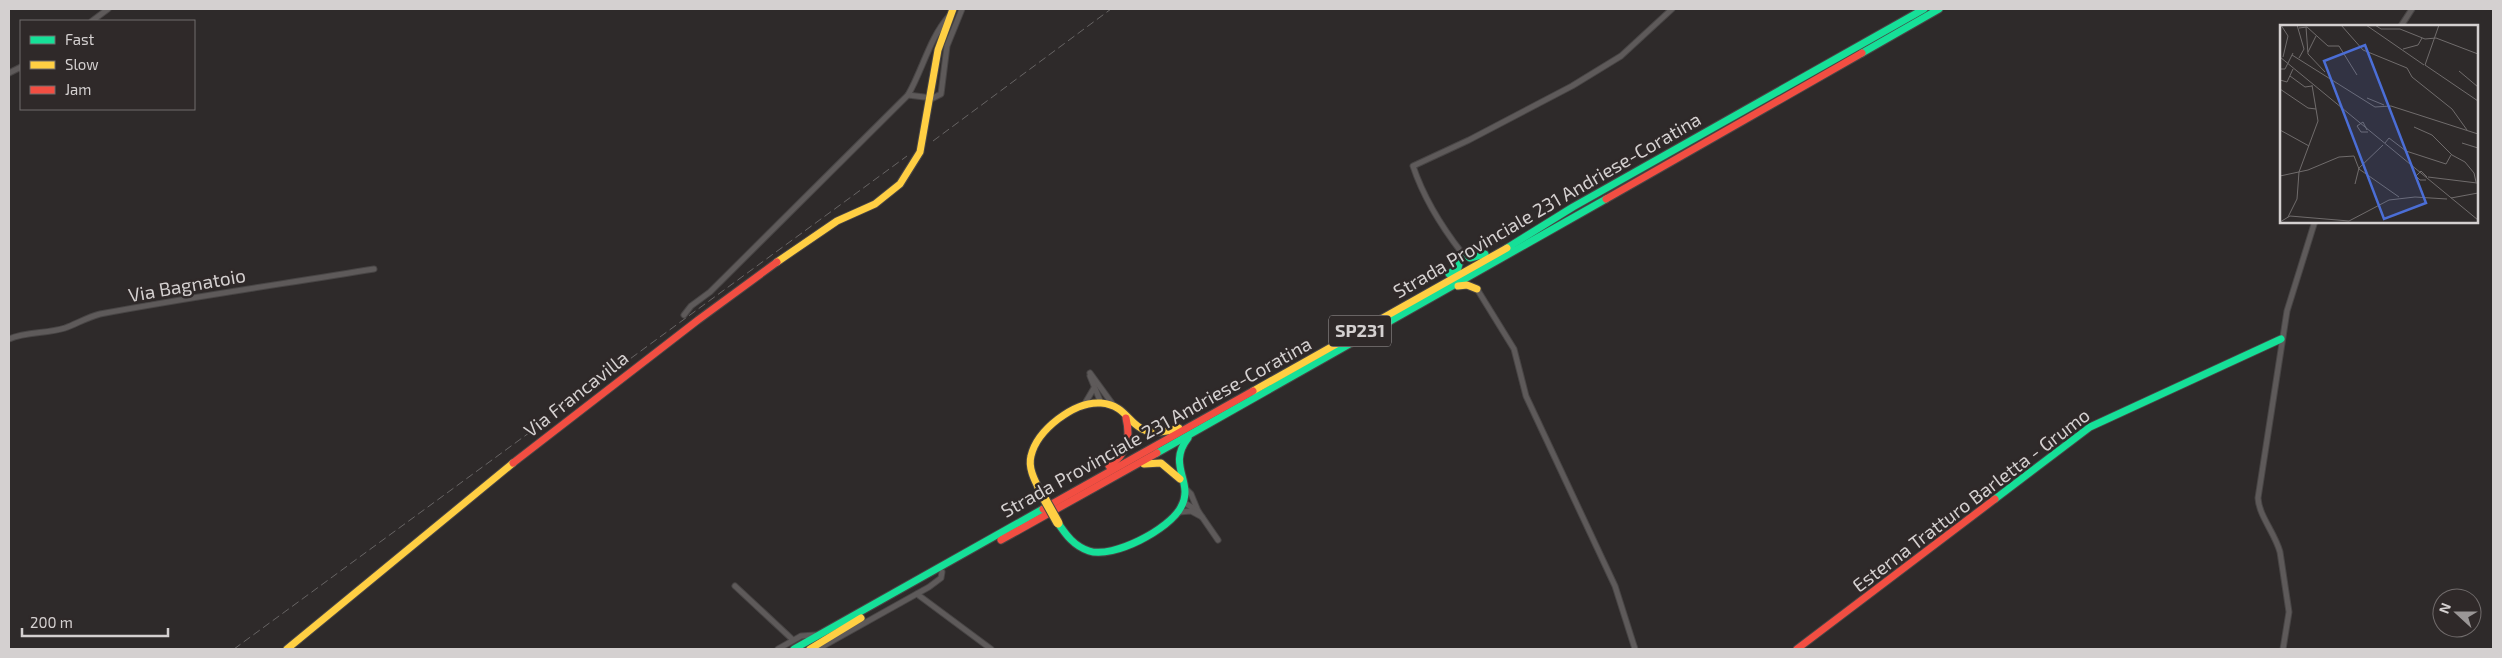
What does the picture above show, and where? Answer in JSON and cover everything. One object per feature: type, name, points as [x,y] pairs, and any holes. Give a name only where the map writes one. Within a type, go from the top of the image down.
[{"type":"main road","name":"Strada Provinciale 231 Andriese-Coratina","points":[[810,649],[942,572],[1407,313],[1524,242],[1573,207],[1924,9]]},
{"type":"main road","name":"Strada Provinciale 231 Andriese-Coratina","points":[[794,645],[821,635],[1386,316],[1581,211],[1939,9]]},
{"type":"main road","name":"Via Francavilla","points":[[287,649],[305,632],[423,539],[496,476],[698,320],[827,228],[876,204],[900,184],[920,152],[929,109],[938,36],[952,11]]},
{"type":"main road","points":[[1386,316],[1399,303],[1454,272],[1460,264],[1462,253],[1475,258],[1514,239],[1524,242]]},
{"type":"main road","points":[[1407,313],[1459,286],[1467,285],[1477,289],[1476,281],[1480,274],[1524,242]]},
{"type":"main road","name":"Esterna Tratturo Barletta - Grumo","points":[[1798,649],[2090,427],[2281,339]]},
{"type":"main road","points":[[1184,430],[1178,428],[1158,434],[1144,432],[1114,406],[1101,403],[1083,407],[1067,414],[1053,424],[1035,445],[1031,466],[1039,489],[1058,523],[1072,543],[1083,550],[1099,554],[1112,553],[1138,541],[1163,525],[1177,512],[1184,501],[1184,484],[1178,469],[1180,449],[1188,438],[1209,424]]},
{"type":"main road","points":[[1075,491],[1088,479],[1117,461],[1124,452],[1130,434],[1125,415]]},
{"type":"main road","points":[[1134,466],[1147,463],[1161,463],[1184,484]]},
{"type":"street","points":[[93,20],[108,9]]},
{"type":"street","points":[[933,98],[941,94],[947,46],[962,9]]},
{"type":"street","points":[[1462,253],[1432,212],[1421,190],[1413,166],[1469,140],[1572,86],[1621,56],[1672,9]]},
{"type":"street","points":[[2401,25],[2412,9]]},
{"type":"street","points":[[684,315],[691,306],[710,292],[908,95],[938,36]]},
{"type":"street","points":[[908,95],[924,97]]},
{"type":"street","points":[[2283,649],[2289,612],[2280,552],[2278,542],[2259,508],[2258,498],[2275,396],[2281,339],[2294,282],[2315,222]]},
{"type":"street","name":"Via Bagnatoio","points":[[9,339],[28,332],[64,328],[100,314],[118,312],[151,304],[374,269]]},
{"type":"street","points":[[1477,289],[1514,349],[1526,396],[1615,586],[1634,649]]},
{"type":"street","points":[[1096,386],[1101,403]]},
{"type":"street","points":[[1096,386],[1114,406]]},
{"type":"street","points":[[1083,407],[1096,386]]},
{"type":"street","points":[[1184,484],[1191,494],[1198,511],[1218,540]]},
{"type":"street","points":[[1184,501],[1196,504]]},
{"type":"street","points":[[1184,501],[1198,511]]},
{"type":"street","points":[[1177,512],[1191,511],[1202,517]]},
{"type":"street","points":[[818,649],[939,581],[942,572]]},
{"type":"street","points":[[735,586],[794,645]]},
{"type":"street","points":[[917,594],[991,649]]},
{"type":"street","points":[[778,649],[794,645]]},
{"type":"railway","points":[[933,141],[1111,9]]},
{"type":"railway","points":[[234,649],[907,156]]},
{"type":"traffic: fast","points":[[1507,248],[1573,207],[1924,9]]},
{"type":"traffic: fast","points":[[1862,53],[1939,9]]},
{"type":"traffic: fast","points":[[1157,453],[1606,199]]},
{"type":"traffic: fast","points":[[1449,274],[1458,268],[1462,253],[1470,258],[1485,254]]},
{"type":"traffic: fast","points":[[1995,499],[2090,427],[2281,339]]},
{"type":"traffic: fast","points":[[1058,523],[1067,536],[1079,546],[1089,551],[1112,551],[1153,533],[1175,516],[1181,507],[1185,490],[1180,457],[1182,448],[1188,438]]},
{"type":"traffic: fast","points":[[794,649],[1043,509]]},
{"type":"traffic: slow","points":[[777,262],[837,221],[875,204],[900,184],[920,152],[938,50],[953,9]]},
{"type":"traffic: slow","points":[[1253,391],[1507,248]]},
{"type":"traffic: slow","points":[[1458,286],[1467,285],[1477,289]]},
{"type":"traffic: slow","points":[[1039,489],[1033,477],[1030,464],[1035,446],[1041,436],[1058,419],[1080,407],[1101,403],[1113,406],[1141,428],[1150,432],[1162,432],[1179,428]]},
{"type":"traffic: slow","points":[[287,649],[513,463]]},
{"type":"traffic: slow","points":[[1144,464],[1161,463],[1180,479]]},
{"type":"traffic: slow","points":[[1039,489],[1058,523]]},
{"type":"traffic: slow","points":[[810,649],[861,618]]},
{"type":"traffic: jam","points":[[1606,199],[1862,53]]},
{"type":"traffic: jam","points":[[513,463],[698,320],[777,262]]},
{"type":"traffic: jam","points":[[1043,509],[1253,391]]},
{"type":"traffic: jam","points":[[1109,466],[1124,451],[1128,439],[1126,418]]},
{"type":"traffic: jam","points":[[1001,540],[1157,453]]},
{"type":"traffic: jam","points":[[1797,649],[1995,499]]}]
